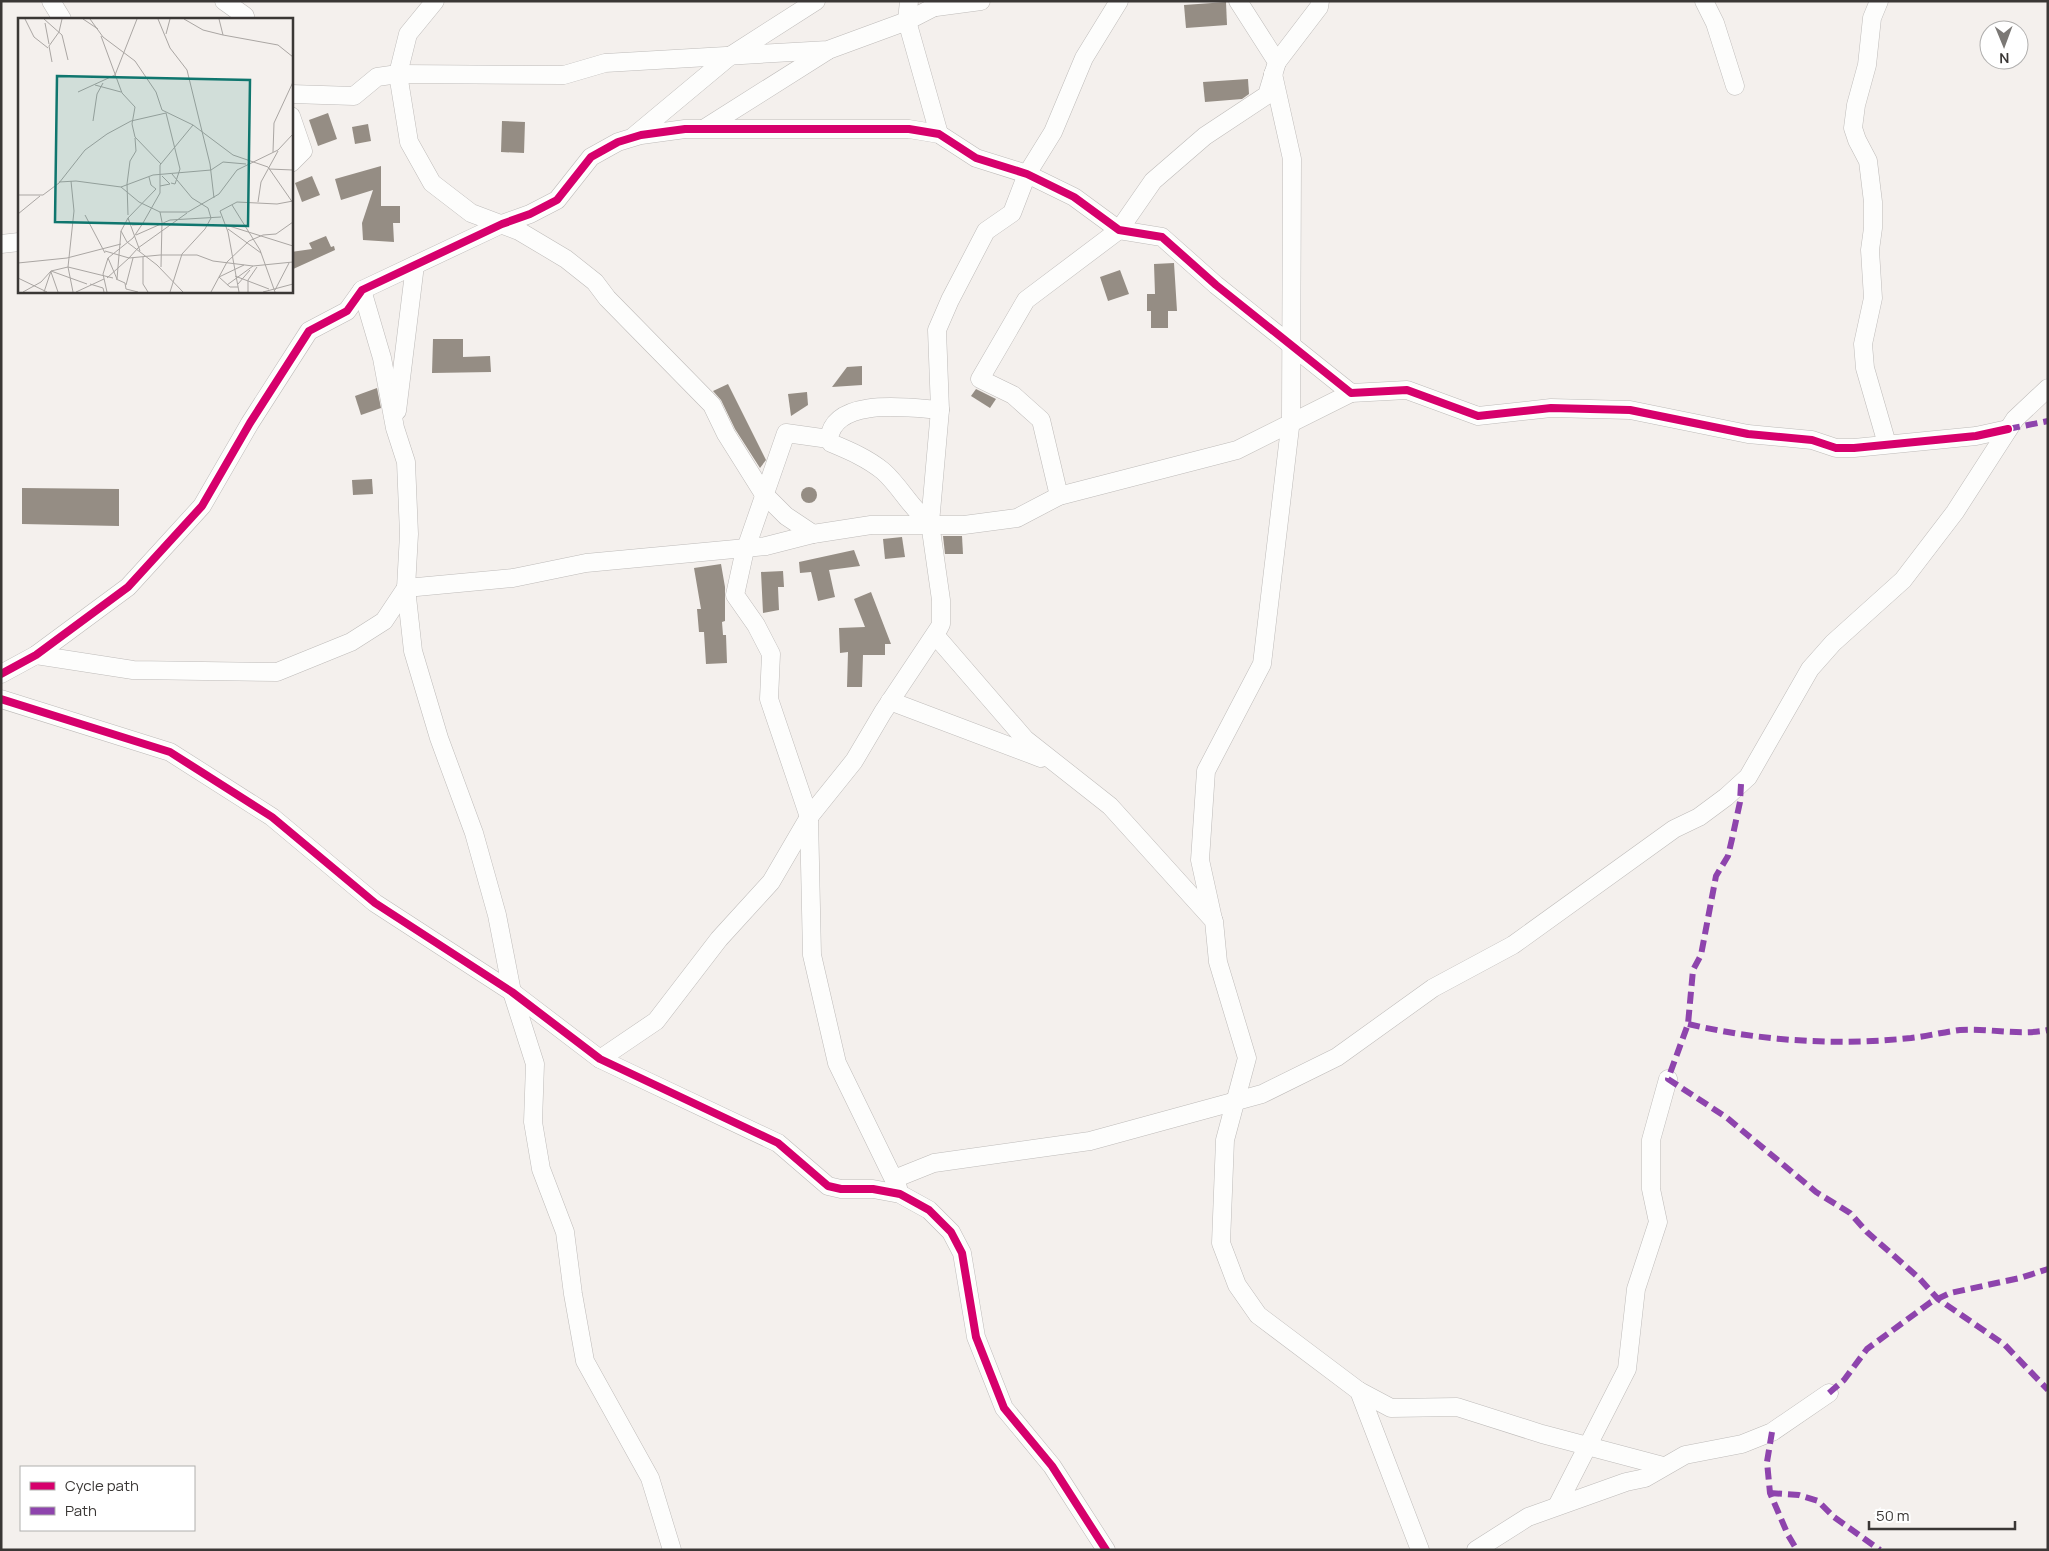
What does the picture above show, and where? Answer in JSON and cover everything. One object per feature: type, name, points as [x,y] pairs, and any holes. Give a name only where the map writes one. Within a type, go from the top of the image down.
[{"type":"street","points":[[51,1],[61,18]]},
{"type":"street","points":[[224,1],[243,12]]},
{"type":"street","points":[[434,1],[408,34],[398,74],[410,142],[432,183],[471,213],[519,231],[566,260],[598,285],[607,298],[712,405],[726,434],[765,495],[786,516],[812,534]]},
{"type":"street","points":[[631,138],[730,56],[816,1]]},
{"type":"street","points":[[909,1],[907,21],[938,134]]},
{"type":"street","points":[[705,128],[828,50],[907,21],[941,4],[981,1]]},
{"type":"street","points":[[600,1059],[656,1021],[719,939],[771,882],[809,817],[854,761],[890,700],[941,624],[941,600],[930,524],[940,410],[937,330],[986,230],[1012,213],[1027,174],[1054,132],[1084,58],[1120,1]]},
{"type":"street","points":[[1238,1],[1275,68],[1292,159],[1291,423],[1262,664],[1206,771],[1200,860],[1214,921],[1218,962],[1247,1058],[1225,1140],[1221,1244],[1237,1284],[1258,1314],[1359,1391],[1392,1408],[1457,1407],[1663,1466]]},
{"type":"street","points":[[1059,496],[1041,420],[1013,395],[980,378],[1026,300],[1119,230],[1154,181],[1205,136],[1267,96],[1275,68],[1319,7],[1320,1]]},
{"type":"street","points":[[1704,1],[1715,23],[1735,86]]},
{"type":"street","points":[[1880,1],[1872,18],[1866,65],[1856,105],[1853,128],[1868,161],[1873,202],[1874,228],[1870,250],[1873,298],[1862,344],[1865,368],[1887,444]]},
{"type":"street","points":[[292,94],[354,96],[377,77],[398,74],[564,75],[605,63],[828,50]]},
{"type":"street","points":[[292,119],[303,151],[292,162]]},
{"type":"street","points":[[1,674],[36,655],[128,587],[202,506],[250,423],[309,331],[348,311],[362,290],[557,200],[591,157],[618,142],[631,138],[685,129],[705,128],[909,128],[938,134],[976,158],[1027,174],[1074,197],[1119,230],[1162,237],[1351,393]]},
{"type":"street","points":[[1,244],[18,242]]},
{"type":"street","points":[[395,428],[415,265]]},
{"type":"street","points":[[362,290],[382,358],[395,428],[406,462],[409,534],[406,588],[413,651],[439,738],[474,833],[497,915],[512,992],[535,1064],[533,1122],[541,1169],[565,1232],[585,1361],[650,1478],[672,1550]]},
{"type":"street","points":[[1,698],[170,752],[272,817],[375,903],[512,992],[600,1059],[778,1143],[828,1186],[841,1189],[873,1189],[897,1186],[934,1163],[1090,1141],[1262,1094],[1337,1057],[1433,988],[1513,945],[1674,829],[1699,817],[1726,797],[1748,777],[1810,669],[1833,643],[1903,580],[1955,512],[2015,419],[2048,388]]},
{"type":"street","points":[[406,588],[513,578],[586,563],[766,546],[812,534],[871,525],[964,525],[1017,518],[1059,496],[1237,450],[1351,393],[1407,390],[1478,416],[1551,408],[1630,410],[1748,434],[1812,440],[1836,448],[1976,436],[2008,429]]},
{"type":"street","points":[[829,439],[829,432],[843,416],[854,411],[882,407],[940,410]]},
{"type":"street","points":[[930,524],[911,507],[884,472],[860,456],[829,439],[786,433],[746,548],[735,595],[771,654],[769,699],[809,817],[812,955],[837,1063],[897,1186],[929,1210],[951,1232],[962,1252],[976,1337],[985,1366],[1004,1408],[1052,1466],[1106,1550]]},
{"type":"street","points":[[36,655],[133,670],[277,672],[351,642],[384,622],[406,588]]},
{"type":"street","points":[[935,635],[1025,739],[1110,806],[1214,921]]},
{"type":"street","points":[[890,700],[1058,764]]},
{"type":"street","points":[[1557,1506],[1627,1369],[1636,1288],[1658,1222],[1652,1190],[1651,1140],[1668,1079]]},
{"type":"street","points":[[1359,1391],[1420,1550]]},
{"type":"street","points":[[1476,1550],[1528,1516],[1626,1482],[1645,1478],[1685,1455],[1742,1444],[1772,1432],[1829,1393]]},
{"type":"building","points":[[1226,2],[1227,25],[1186,28],[1184,5]]},
{"type":"building","points":[[1248,79],[1249,94],[1242,99],[1205,102],[1203,82]]},
{"type":"building","points":[[328,113],[337,139],[318,146],[309,120]]},
{"type":"building","points":[[502,121],[525,122],[524,153],[501,152]]},
{"type":"building","points":[[368,124],[371,141],[355,144],[352,127]]},
{"type":"building","points":[[381,166],[381,206],[400,206],[400,223],[393,223],[394,242],[363,240],[362,223],[373,190],[341,200],[335,179]]},
{"type":"building","points":[[312,176],[320,195],[302,202],[295,183]]},
{"type":"building","points":[[326,236],[331,247],[334,246],[335,250],[292,270],[292,252],[312,249],[309,243]]},
{"type":"building","points":[[1174,263],[1177,311],[1168,311],[1168,328],[1151,328],[1151,311],[1147,311],[1147,294],[1155,294],[1154,264]]},
{"type":"building","points":[[1120,270],[1129,294],[1108,301],[1100,277]]},
{"type":"building","points":[[433,339],[463,339],[463,357],[490,356],[491,372],[432,373]]},
{"type":"building","points":[[862,366],[862,385],[832,387],[847,367]]},
{"type":"building","points":[[728,384],[766,460],[760,468],[735,429],[721,400],[713,391]]},
{"type":"building","points":[[377,388],[381,408],[361,415],[355,396]]},
{"type":"building","points":[[976,389],[996,399],[990,408],[971,396]]},
{"type":"building","points":[[807,392],[808,405],[791,416],[788,394]]},
{"type":"building","points":[[372,479],[373,494],[353,495],[352,480]]},
{"type":"building","points":[[809,487],[815,489],[817,495],[815,501],[809,503],[803,501],[801,495],[803,489]]},
{"type":"building","points":[[22,488],[119,489],[119,526],[22,524]]},
{"type":"building","points":[[943,536],[962,536],[963,554],[945,554]]},
{"type":"building","points":[[902,537],[905,557],[885,559],[883,539]]},
{"type":"building","points":[[854,550],[860,566],[829,570],[835,597],[818,601],[811,572],[800,573],[799,562]]},
{"type":"building","points":[[721,564],[725,587],[725,621],[722,622],[723,635],[726,635],[727,663],[706,664],[704,632],[699,632],[697,609],[701,609],[694,568]]},
{"type":"building","points":[[783,571],[784,587],[778,587],[779,610],[763,613],[761,572]]},
{"type":"building","points":[[871,592],[891,644],[885,644],[885,655],[863,655],[862,687],[847,687],[848,652],[840,653],[839,628],[865,627],[854,599]]},
{"type":"marked path","points":[[2008,429],[2048,421]]},
{"type":"marked path","points":[[1741,784],[1740,802],[1728,856],[1716,876],[1701,955],[1693,970],[1688,1024],[1668,1079],[1726,1117],[1816,1192],[1850,1213],[1867,1232],[1919,1278],[1938,1299],[2005,1345],[2048,1390]]},
{"type":"marked path","points":[[1688,1024],[1771,1038],[1827,1042],[1911,1038],[1960,1030],[2015,1032],[2048,1030]]},
{"type":"marked path","points":[[1829,1393],[1844,1380],[1867,1349],[1931,1302],[1950,1293],[2020,1278],[2048,1269]]},
{"type":"marked path","points":[[1772,1432],[1767,1462],[1770,1493],[1788,1535],[1797,1550]]},
{"type":"marked path","points":[[1770,1493],[1799,1495],[1818,1501],[1834,1517],[1880,1550]]},
{"type":"cycle path","points":[[1,674],[36,655],[128,587],[202,506],[250,423],[309,331],[347,311],[362,290],[557,200],[591,157],[618,142],[641,135],[685,129],[909,129],[939,134],[976,158],[1027,174],[1074,197],[1119,230],[1162,237],[1216,285],[1351,393],[1407,390],[1478,416],[1551,408],[1630,410],[1748,434],[1812,440],[1836,448],[1854,448],[1976,436],[2008,429]]},
{"type":"cycle path","points":[[1,699],[170,752],[272,817],[375,903],[512,992],[600,1059],[778,1143],[828,1186],[841,1189],[873,1189],[900,1194],[929,1210],[951,1232],[962,1253],[976,1337],[1004,1408],[1052,1466],[1106,1550]]}]
